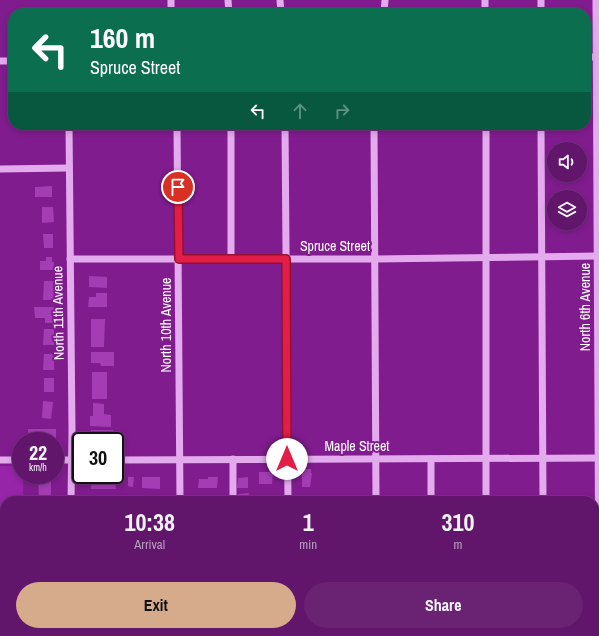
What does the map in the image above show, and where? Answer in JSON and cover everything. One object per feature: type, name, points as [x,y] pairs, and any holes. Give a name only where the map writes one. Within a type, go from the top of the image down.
[{"type":"street","name":"North 6th Avenue","points":[[596,0],[598,57],[598,496]]},
{"type":"street","name":"North 11th Avenue","points":[[69,130],[71,496]]},
{"type":"street","name":"North 10th Avenue","points":[[177,130],[180,496]]},
{"type":"street","points":[[231,130],[231,259]]},
{"type":"street","points":[[285,130],[288,496]]},
{"type":"street","points":[[374,130],[376,496]]},
{"type":"street","points":[[486,130],[486,496]]},
{"type":"street","points":[[541,130],[543,496]]},
{"type":"street","points":[[0,169],[69,168]]},
{"type":"street","name":"Spruce Street","points":[[70,259],[375,259],[598,256]]},
{"type":"street","name":"Maple Street","points":[[124,460],[598,458]]},
{"type":"street","points":[[233,459],[233,496]]},
{"type":"street","points":[[431,459],[431,496]]},
{"type":"street","points":[[0,460],[12,460]]},
{"type":"street","points":[[64,460],[72,460]]},
{"type":"shaded area","points":[[0,466],[12,466],[12,484],[23,484],[23,496],[0,496]]},
{"type":"building","points":[[52,186],[52,197],[35,197],[35,187]]},
{"type":"building","points":[[42,207],[53,207],[54,222],[42,223]]},
{"type":"building","points":[[43,234],[53,234],[53,248],[44,248]]},
{"type":"building","points":[[46,257],[52,257],[52,262],[54,262],[54,270],[40,270],[40,261],[46,261]]},
{"type":"building","points":[[89,276],[107,277],[107,288],[89,287]]},
{"type":"building","points":[[44,281],[55,281],[54,300],[43,300]]},
{"type":"building","points":[[96,293],[107,293],[107,307],[88,307],[89,297],[96,297]]},
{"type":"building","points":[[34,307],[54,307],[54,323],[45,323],[45,318],[35,318]]},
{"type":"building","points":[[91,319],[105,319],[104,347],[91,347]]},
{"type":"building","points":[[44,329],[54,329],[54,345],[43,345]]},
{"type":"building","points":[[91,352],[114,352],[114,366],[101,366],[100,363],[91,363]]},
{"type":"building","points":[[44,354],[54,354],[54,370],[43,370]]},
{"type":"building","points":[[92,372],[107,372],[107,399],[92,399]]},
{"type":"building","points":[[44,378],[54,378],[54,392],[44,392]]},
{"type":"building","points":[[43,401],[53,402],[51,419],[42,418]]},
{"type":"building","points":[[93,403],[104,404],[104,414],[111,415],[111,427],[90,426],[90,416],[93,416]]},
{"type":"building","points":[[28,429],[56,429],[56,432],[28,432]]},
{"type":"building","points":[[91,430],[113,430],[113,432],[91,432]]},
{"type":"building","points":[[305,469],[311,469],[312,473],[310,487],[302,487],[302,473],[304,473]]},
{"type":"building","points":[[259,472],[273,472],[272,484],[259,484]]},
{"type":"building","points":[[128,477],[134,477],[133,487],[128,486]]},
{"type":"building","points":[[142,477],[160,477],[160,489],[142,488]]},
{"type":"building","points":[[208,477],[218,477],[217,488],[198,488],[199,479],[208,479]]},
{"type":"building","points":[[248,477],[248,488],[237,488],[238,478]]},
{"type":"building","points":[[38,484],[51,484],[51,496],[39,496]]},
{"type":"building","points":[[91,484],[116,484],[116,489],[91,489]]},
{"type":"building","points":[[249,493],[249,496],[238,496],[238,494]]},
{"type":"building","points":[[150,495],[160,495],[160,496]]},
{"type":"building","points":[[193,495],[205,495],[205,496]]},
{"type":"route","points":[[178,187],[179,259],[286,259],[287,459]]}]
